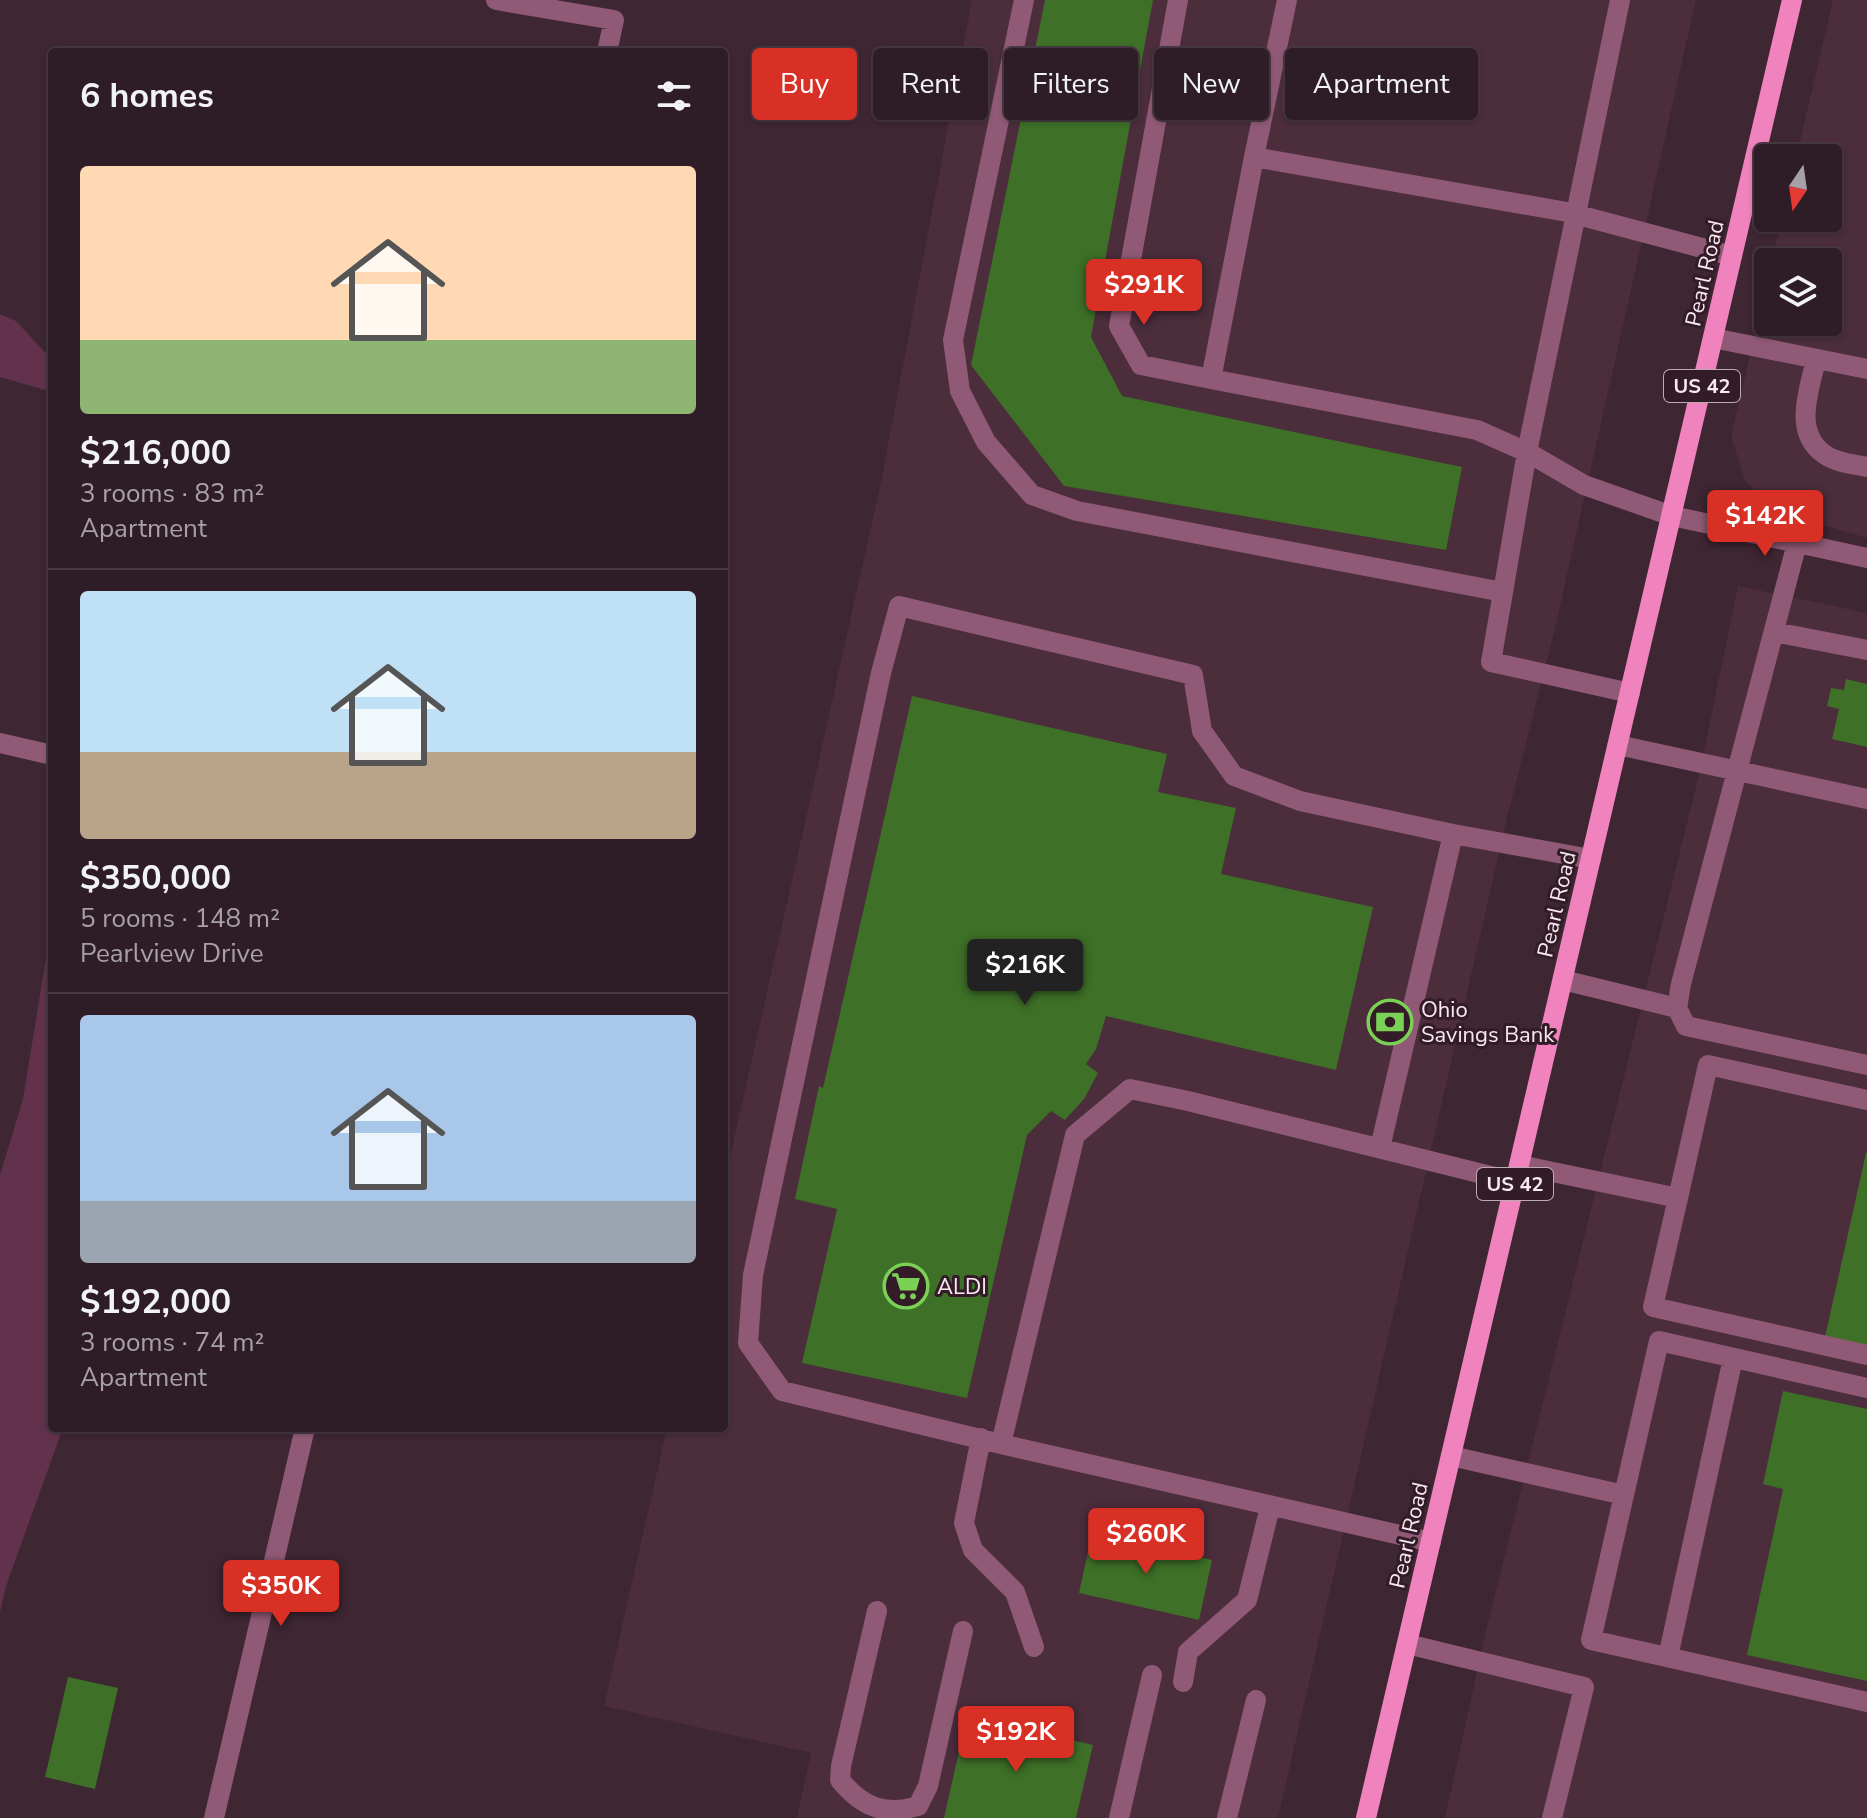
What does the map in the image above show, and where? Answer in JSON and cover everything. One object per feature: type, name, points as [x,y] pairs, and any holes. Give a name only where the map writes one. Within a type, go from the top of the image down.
[{"type":"main road","name":"Pearl Road","points":[[1366,1818],[1792,0]]},
{"type":"street","points":[[496,0],[614,20],[608,48]]},
{"type":"street","points":[[1024,0],[953,340],[960,391],[986,442],[1032,495],[1077,511],[1503,592]]},
{"type":"street","points":[[1178,0],[1119,326],[1141,365],[1477,430],[1527,452],[1584,485],[1672,516],[1867,558]]},
{"type":"street","points":[[1211,379],[1287,0]]},
{"type":"street","points":[[1620,0],[1527,452],[1491,662],[1630,693]]},
{"type":"street","points":[[1254,157],[1578,214],[1732,256]]},
{"type":"street","points":[[1713,338],[1867,369]]},
{"type":"street","points":[[1816,359],[1804,416],[1807,431],[1824,454],[1867,467]]},
{"type":"street","points":[[1797,543],[1677,1008],[1686,1026],[1867,1065]]},
{"type":"street","points":[[1431,1542],[782,1391],[748,1343],[753,1275],[875,701],[899,606],[1193,675],[1202,731],[1234,776],[1300,801],[1453,834],[1591,859]]},
{"type":"street","points":[[1774,632],[1867,650]]},
{"type":"street","points":[[0,743],[48,754]]},
{"type":"street","points":[[1618,745],[1867,799]]},
{"type":"street","points":[[1380,1148],[1453,834]]},
{"type":"street","points":[[1563,980],[1677,1008]]},
{"type":"street","points":[[1867,1100],[1708,1065],[1653,1307],[1867,1355]]},
{"type":"street","points":[[1001,1444],[1075,1135],[1130,1089],[1380,1148],[1678,1198]]},
{"type":"street","points":[[1867,1388],[1659,1341],[1591,1640],[1867,1702]]},
{"type":"street","points":[[1668,1657],[1733,1358]]},
{"type":"street","points":[[214,1818],[304,1432]]},
{"type":"street","points":[[981,1438],[964,1523],[973,1550],[1015,1592],[1034,1647]]},
{"type":"street","points":[[1451,1456],[1624,1495]]},
{"type":"street","points":[[1183,1682],[1188,1652],[1247,1600],[1270,1507]]},
{"type":"street","points":[[877,1611],[840,1780],[855,1798],[879,1809],[900,1811],[918,1806],[928,1786],[963,1631]]},
{"type":"street","points":[[1407,1644],[1584,1687],[1552,1818]]},
{"type":"street","points":[[1119,1818],[1152,1675]]},
{"type":"street","points":[[1227,1818],[1256,1700]]},
{"type":"shaded area","points":[[972,0],[1696,0],[1554,633],[1508,814],[1278,1818],[797,1818],[811,1753],[604,1706],[666,1432],[728,1432],[728,1166],[880,487],[949,120],[988,120],[988,48],[963,48]]},
{"type":"shaded area","points":[[1833,0],[1867,0],[1867,538],[1769,509],[1744,478],[1731,436],[1755,336],[1842,336],[1842,248],[1775,248],[1779,232],[1842,232],[1842,144],[1799,144]]},
{"type":"shaded area","points":[[0,314],[16,321],[48,356],[48,391],[0,377]]},
{"type":"shaded area","points":[[1738,586],[1867,613],[1867,1818],[1445,1818],[1485,1635],[1699,775]]},
{"type":"shaded area","points":[[48,946],[48,1432],[62,1432],[6,1586],[0,1612],[0,1175],[23,1099]]},
{"type":"building","points":[[1045,0],[1153,0],[1138,82],[1138,48],[1035,48]]},
{"type":"building","points":[[1021,120],[1131,120],[1091,337],[1122,396],[1462,467],[1446,550],[1064,486],[971,365]]},
{"type":"building","points":[[1846,679],[1867,684],[1867,747],[1832,739],[1839,709],[1827,706],[1831,688],[1844,690]]},
{"type":"building","points":[[912,696],[1167,754],[1158,792],[1236,808],[1221,874],[1373,907],[1336,1070],[1106,1016],[1096,1049],[1086,1064],[1098,1073],[1084,1099],[1065,1120],[1051,1111],[1027,1135],[967,1398],[802,1363],[837,1209],[795,1199]]},
{"type":"building","points":[[1867,1153],[1867,1346],[1825,1337]]},
{"type":"building","points":[[1783,1391],[1867,1409],[1867,1681],[1747,1655],[1783,1489],[1763,1484]]},
{"type":"building","points":[[1092,1533],[1212,1560],[1199,1620],[1079,1593]]},
{"type":"building","points":[[68,1677],[118,1688],[95,1789],[45,1777]]},
{"type":"building","points":[[967,1716],[1093,1745],[1076,1818],[944,1818]]},
{"type":"place","name":"Ohio Savings Bank","points":[[1390,1022]]},
{"type":"place","name":"ALDI","points":[[906,1286]]}]
